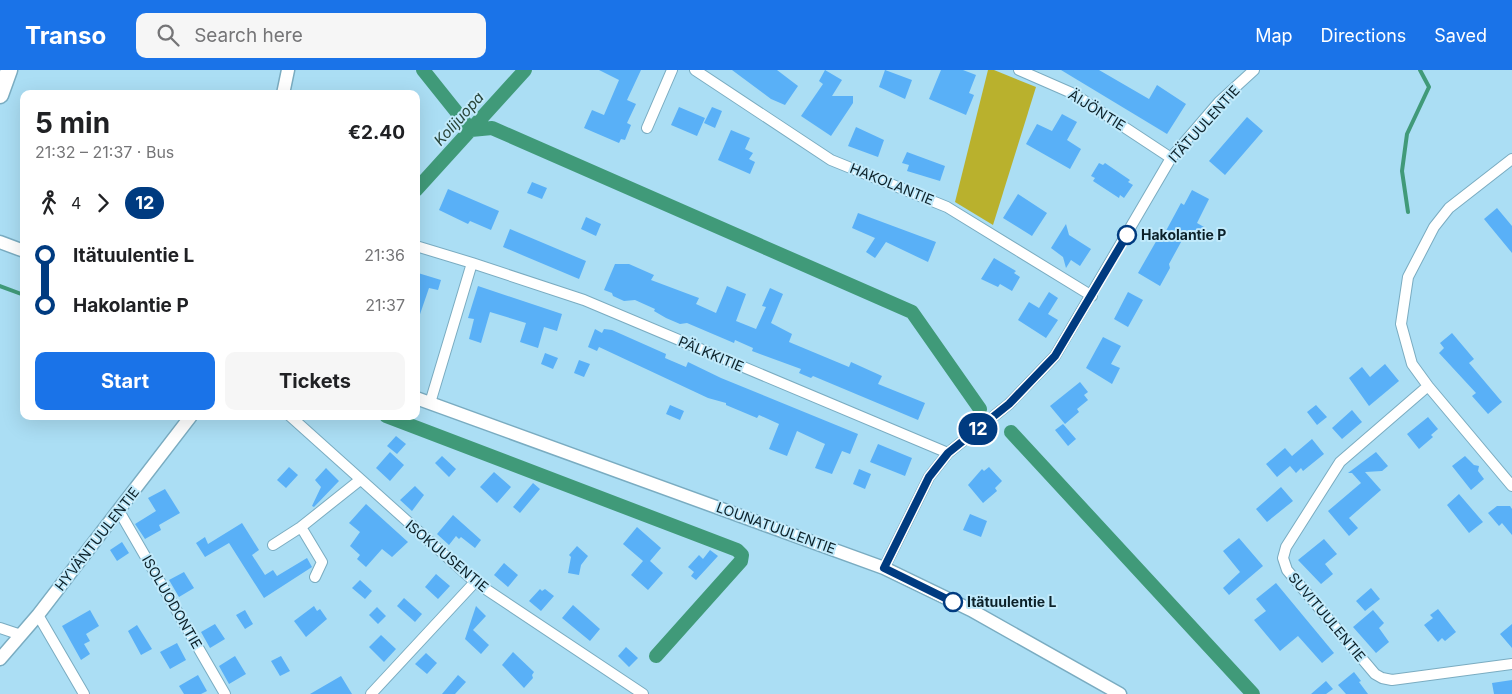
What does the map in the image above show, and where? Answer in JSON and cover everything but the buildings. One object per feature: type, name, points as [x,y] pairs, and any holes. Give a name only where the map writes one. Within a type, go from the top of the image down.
[{"type":"main road","points":[[0,95],[9,70]]},
{"type":"street","points":[[284,90],[288,70]]},
{"type":"street","points":[[647,128],[672,70]]},
{"type":"street","name":"HAKOLANTIE","points":[[695,70],[831,160],[947,206],[1092,296]]},
{"type":"street","name":"ÄIJÖNTIE","points":[[1019,70],[1074,94],[1171,158]]},
{"type":"street","name":"ITÄTUULENTIE","points":[[884,568],[929,477],[948,453],[1009,404],[1055,356],[1092,296],[1171,158],[1219,102],[1254,70]]},
{"type":"street","points":[[1512,159],[1449,208],[1434,227],[1408,277],[1401,324],[1412,364],[1428,386],[1512,486]]},
{"type":"street","points":[[0,242],[20,250]]},
{"type":"street","name":"PÄLKKITIE","points":[[420,247],[584,300],[948,453]]},
{"type":"street","points":[[430,403],[472,263]]},
{"type":"street","name":"SUVITUULENTIE","points":[[1428,386],[1340,462],[1286,547],[1283,558],[1287,570],[1375,674],[1382,678],[1392,680],[1512,664]]},
{"type":"street","name":"LOUNATUULENTIE","points":[[420,399],[884,568],[971,610],[1120,694]]},
{"type":"street","name":"HYVÄNTUULENTIE","points":[[0,659],[38,615],[188,420]]},
{"type":"street","name":"ISOKUUSENTIE","points":[[294,420],[474,582],[643,694]]},
{"type":"street","points":[[273,544],[301,526],[360,480]]},
{"type":"street","name":"ISOLUODONTIE","points":[[119,511],[225,694]]},
{"type":"street","points":[[301,526],[322,562],[315,577]]},
{"type":"street","points":[[371,694],[474,582]]},
{"type":"street","points":[[38,615],[84,694]]},
{"type":"street","points":[[0,628],[21,635]]},
{"type":"shaded area","points":[[988,70],[994,70],[1036,87],[993,225],[955,202]]},
{"type":"waterway","points":[[423,70],[471,130],[492,128],[912,312],[980,409]]},
{"type":"waterway","name":"Kolijuopa","points":[[420,186],[525,70]]},
{"type":"waterway","points":[[1408,212],[1402,171],[1407,134],[1429,87],[1420,70]]},
{"type":"waterway","points":[[0,286],[20,294]]},
{"type":"waterway","points":[[396,420],[737,550],[742,555],[741,561],[656,656]]},
{"type":"waterway","points":[[1011,432],[1253,694]]},
{"type":"bus line","name":"12","points":[[953,602],[884,568],[929,477],[948,453],[1009,404],[1055,356],[1127,235]]},
{"type":"place","name":"Hakolantie P","points":[[1127,235]]},
{"type":"place","name":"Itätuulentie L","points":[[953,602]]}]
